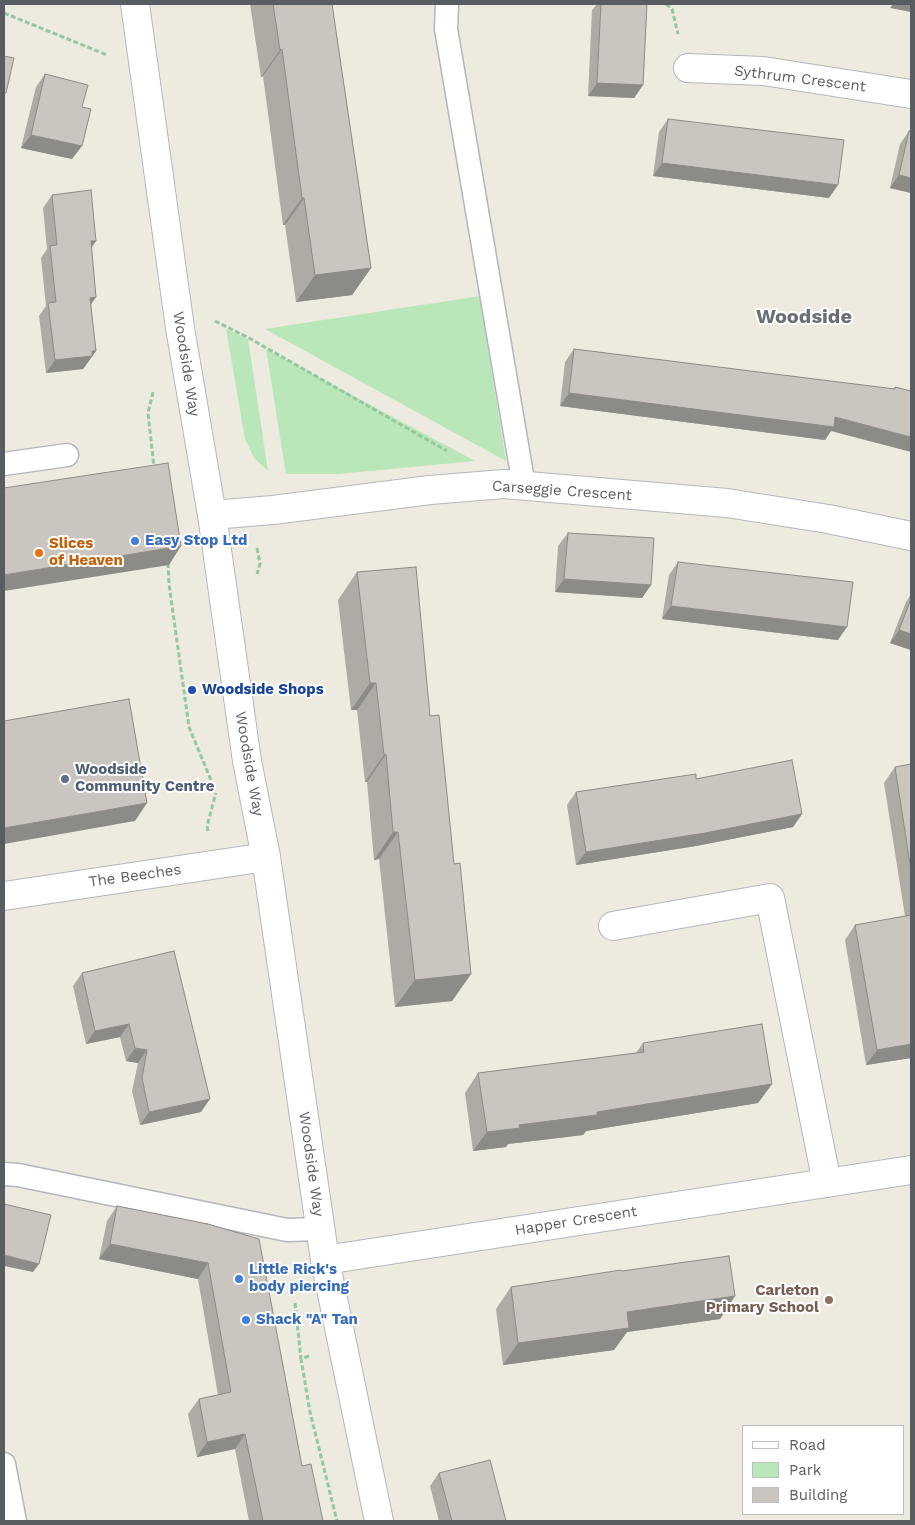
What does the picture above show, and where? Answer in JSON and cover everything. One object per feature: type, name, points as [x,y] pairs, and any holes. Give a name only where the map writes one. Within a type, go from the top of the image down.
[{"type":"street","name":"Woodside Way","points":[[136,4],[180,328],[212,515],[247,761],[266,857],[325,1260],[379,1521]]},
{"type":"street","name":"Sythrum Crescent","points":[[688,68],[763,71],[911,94]]},
{"type":"street","name":"Carseggie Crescent","points":[[212,515],[274,510],[430,490],[504,484],[727,503],[828,519],[911,536]]},
{"type":"street","name":"The Beeches","points":[[4,896],[266,857]]},
{"type":"street","points":[[613,926],[770,898],[827,1183]]},
{"type":"street","name":"Happer Crescent","points":[[325,1260],[911,1170]]},
{"type":"lane","points":[[447,4],[446,29],[524,486]]},
{"type":"lane","points":[[4,464],[67,454]]},
{"type":"lane","points":[[4,1174],[18,1175],[286,1230],[321,1229]]},
{"type":"lane","points":[[4,1464],[15,1521]]},
{"type":"path","points":[[4,13],[107,55]]},
{"type":"path","points":[[337,1521],[310,1412],[302,1359],[343,1343]]},
{"type":"green space","points":[[480,296],[506,461],[265,329]]},
{"type":"green space","points":[[226,329],[248,339],[268,471],[254,458],[245,439]]},
{"type":"green space","points":[[266,349],[475,461],[338,474],[286,474]]},
{"type":"building","points":[[273,4],[332,4],[371,268],[315,275],[304,198],[302,198],[282,49],[280,50]]},
{"type":"building","points":[[601,4],[647,4],[643,85],[597,83]]},
{"type":"building","points":[[4,56],[14,58],[6,93],[4,93]]},
{"type":"building","points":[[45,74],[88,85],[82,107],[91,109],[82,146],[31,135]]},
{"type":"building","points":[[668,119],[844,140],[838,185],[662,163]]},
{"type":"building","points":[[909,131],[911,132],[911,178],[899,175]]},
{"type":"building","points":[[91,190],[96,241],[91,241],[96,297],[90,298],[96,351],[92,351],[92,356],[55,360],[48,303],[56,302],[50,246],[57,245],[52,195]]},
{"type":"building","points":[[574,349],[895,389],[895,387],[911,391],[911,437],[835,417],[834,427],[569,393]]},
{"type":"building","points":[[168,463],[181,546],[4,575],[4,488]]},
{"type":"building","points":[[568,533],[654,538],[651,585],[564,579]]},
{"type":"building","points":[[678,562],[853,582],[847,627],[671,606]]},
{"type":"building","points":[[416,567],[430,716],[439,715],[454,864],[460,863],[471,974],[415,980],[398,832],[393,832],[386,754],[384,755],[376,683],[370,683],[357,572]]},
{"type":"building","points":[[911,599],[911,634],[899,630]]},
{"type":"building","name":"Woodside Community Centre","points":[[129,699],[147,803],[4,828],[4,721]]},
{"type":"building","points":[[792,760],[802,814],[705,833],[586,852],[576,792],[696,774],[696,779]]},
{"type":"building","points":[[911,764],[911,870],[895,767]]},
{"type":"building","points":[[911,915],[911,1044],[877,1050],[855,925]]},
{"type":"building","points":[[174,951],[210,1099],[149,1112],[142,1078],[147,1050],[135,1048],[129,1024],[95,1031],[82,973]]},
{"type":"building","points":[[762,1024],[772,1084],[597,1112],[597,1115],[519,1125],[520,1128],[487,1132],[478,1073],[644,1052],[643,1043]]},
{"type":"building","points":[[4,1204],[51,1215],[39,1264],[4,1255]]},
{"type":"building","points":[[117,1206],[208,1224],[259,1239],[302,1466],[311,1464],[323,1521],[263,1521],[245,1434],[207,1442],[199,1399],[231,1392],[208,1263],[110,1244]]},
{"type":"building","points":[[729,1256],[735,1296],[627,1312],[629,1328],[518,1343],[511,1287]]},
{"type":"building","points":[[490,1460],[506,1521],[452,1521],[439,1473]]},
{"type":"place","name":"Easy Stop Ltd","points":[[135,541]]},
{"type":"place","name":"Slices of Heaven","points":[[39,553]]},
{"type":"place","name":"Woodside Shops","points":[[192,690]]},
{"type":"place","name":"Woodside Community Centre","points":[[65,779]]},
{"type":"place","name":"Little Rick's body piercing","points":[[239,1279]]},
{"type":"place","name":"Carleton Primary School","points":[[829,1300]]},
{"type":"place","name":"Shack \"A\" Tan","points":[[246,1320]]},
{"type":"district","name":"Woodside","points":[[804,317]]}]
